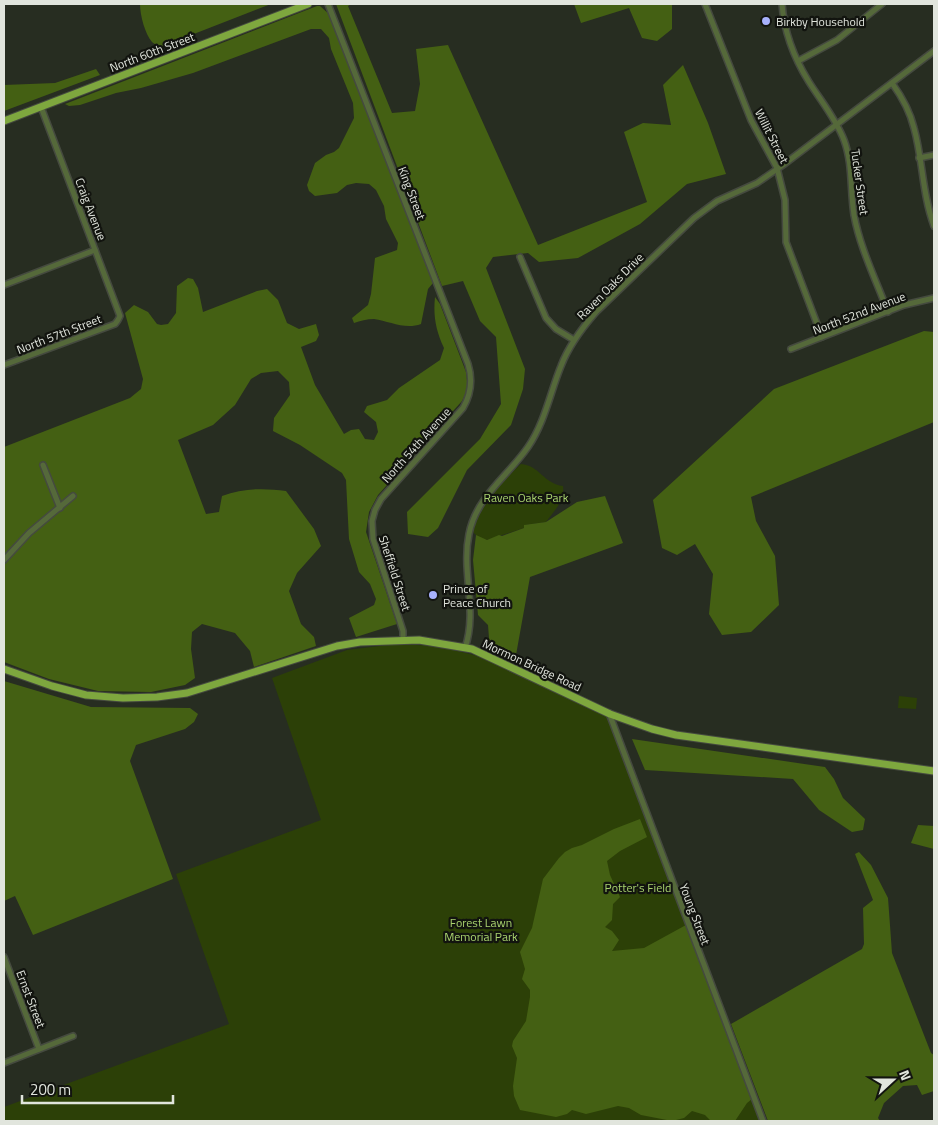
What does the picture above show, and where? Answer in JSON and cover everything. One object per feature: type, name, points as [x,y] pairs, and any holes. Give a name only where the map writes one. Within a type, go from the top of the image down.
[{"type":"main road","name":"North 60th Street","points":[[4,121],[308,4]]},
{"type":"main road","name":"Mormon Bridge Road","points":[[4,669],[52,686],[86,695],[123,698],[157,697],[187,693],[337,646],[360,642],[419,640],[465,648],[511,666],[609,713],[652,729],[676,735],[934,771]]},
{"type":"street","name":"King Street","points":[[328,4],[468,364],[471,379],[470,390]]},
{"type":"street","name":"Willit Street","points":[[705,4],[758,136],[778,168],[785,200],[786,242],[822,337]]},
{"type":"street","name":"Tucker Street","points":[[782,4],[789,40],[798,61],[845,142],[857,226],[888,312]]},
{"type":"street","points":[[798,61],[836,40],[882,4]]},
{"type":"street","name":"Raven Oaks Drive","points":[[465,648],[471,617],[467,554],[472,523],[490,490],[514,464],[535,436],[546,412],[561,365],[574,340],[596,312],[694,218],[717,202],[757,183],[934,51]]},
{"type":"street","points":[[892,83],[911,117],[926,199],[934,226]]},
{"type":"street","name":"Craig Avenue","points":[[41,107],[96,250],[119,313],[119,319]]},
{"type":"street","points":[[919,158],[934,155]]},
{"type":"street","points":[[4,285],[96,250]]},
{"type":"street","points":[[520,257],[546,318],[556,329],[574,340]]},
{"type":"street","name":"North 52nd Avenue","points":[[791,349],[904,305],[934,298]]},
{"type":"street","name":"North 57th Street","points":[[4,365],[115,324],[119,319]]},
{"type":"street","name":"North 54th Avenue","points":[[374,512],[383,496],[460,412],[470,390]]},
{"type":"street","points":[[43,465],[60,508]]},
{"type":"street","points":[[4,560],[29,533],[73,496]]},
{"type":"street","name":"Sheffield Street","points":[[374,512],[371,527],[372,539],[403,631],[403,640]]},
{"type":"street","name":"Young Street","points":[[609,713],[763,1121]]},
{"type":"street","name":"Ernst Street","points":[[4,957],[39,1049]]},
{"type":"street","points":[[4,1063],[73,1036]]},
{"type":"green space","points":[[140,4],[271,4],[163,46],[154,44],[149,39],[143,24]]},
{"type":"green space","points":[[336,4],[351,4],[348,6],[392,113],[415,111],[420,84],[416,49],[448,45],[538,245],[647,202],[624,132],[643,123],[671,125],[663,85],[683,65],[708,123],[726,174],[687,184],[640,224],[578,258],[539,262],[528,253],[493,257],[486,268],[525,369],[523,389],[511,425],[467,470],[438,528],[428,537],[408,534],[407,512],[480,439],[501,404],[496,337],[480,321],[463,281],[442,286]]},
{"type":"green space","points":[[574,4],[672,4],[672,29],[657,41],[642,38],[629,8],[581,23]]},
{"type":"green space","points":[[320,6],[331,16],[433,283],[428,289],[421,324],[415,326],[403,326],[374,319],[354,323],[352,318],[368,305],[375,258],[397,250],[398,243],[386,219],[384,206],[376,190],[369,184],[356,183],[347,185],[337,193],[315,196],[309,191],[307,185],[315,163],[339,148],[354,118],[353,103],[331,49],[329,38],[321,29],[311,29],[193,73],[116,93],[80,105],[69,106],[65,104]]},
{"type":"green space","points":[[96,69],[100,75],[4,111],[4,85],[55,83]]},
{"type":"green space","points":[[188,278],[193,279],[198,288],[203,312],[267,289],[278,300],[287,323],[299,329],[316,324],[319,335],[316,341],[301,347],[315,385],[344,434],[351,430],[359,429],[365,439],[374,440],[378,432],[376,422],[364,412],[367,406],[387,400],[399,388],[440,360],[444,348],[436,323],[434,311],[435,297],[440,304],[466,372],[468,389],[462,401],[378,495],[369,512],[366,532],[397,624],[356,637],[349,618],[374,605],[376,599],[370,584],[359,572],[349,539],[346,480],[342,473],[300,445],[273,431],[274,418],[290,395],[289,382],[278,371],[261,373],[251,379],[235,405],[213,425],[178,440],[206,514],[219,512],[222,496],[230,493],[254,489],[286,491],[314,529],[321,546],[297,573],[289,591],[301,624],[314,637],[316,646],[254,667],[250,651],[235,633],[202,624],[192,632],[191,649],[195,678],[185,685],[151,692],[98,691],[49,679],[4,662],[4,447],[130,398],[141,389],[143,379],[125,313],[134,305],[148,312],[157,324],[168,324],[176,313],[177,286]]},
{"type":"green space","points":[[924,331],[934,332],[934,422],[751,497],[756,521],[775,556],[779,605],[751,632],[722,635],[709,614],[713,574],[695,544],[677,555],[662,548],[653,500],[774,389]]},
{"type":"green space","name":"Raven Oaks Park","points":[[521,464],[532,468],[556,485],[563,486],[558,506],[546,522],[525,525],[524,528],[487,540],[479,538],[473,532],[486,503]]},
{"type":"green space","points":[[605,496],[623,543],[530,577],[516,655],[512,659],[490,651],[488,625],[478,615],[473,560],[476,535],[487,540],[499,535],[502,536],[524,528],[524,525],[546,522],[577,502]]},
{"type":"green space","name":"Forest Lawn Memorial Park","points":[[396,644],[437,646],[482,657],[607,717],[760,1121],[4,1121],[4,1107],[229,1024],[176,874],[321,820],[272,678],[347,650]]},
{"type":"green space","points":[[4,681],[91,707],[190,708],[198,714],[194,722],[185,729],[136,745],[130,761],[173,879],[33,935],[15,896],[4,901]]},
{"type":"green space","points":[[899,696],[917,698],[916,709],[898,708]]},
{"type":"green space","points":[[632,739],[825,767],[834,779],[843,798],[865,819],[863,830],[852,832],[819,810],[793,779],[645,770]]},
{"type":"green space","points":[[640,819],[647,837],[620,851],[607,861],[610,875],[620,897],[613,904],[612,920],[605,927],[612,931],[619,940],[612,951],[644,948],[686,925],[752,1099],[747,1103],[735,1121],[711,1121],[705,1115],[692,1111],[684,1118],[672,1121],[641,1115],[629,1108],[618,1106],[586,1114],[572,1110],[567,1114],[556,1117],[520,1110],[514,1096],[513,1086],[517,1058],[512,1046],[513,1041],[526,1021],[530,997],[530,990],[522,979],[525,969],[520,952],[532,928],[543,879],[565,852]]},
{"type":"green space","points":[[918,825],[934,826],[934,849],[911,843]]},
{"type":"green space","points":[[859,852],[871,865],[888,898],[892,953],[931,1053],[934,1055],[934,1091],[922,1095],[917,1085],[903,1086],[884,1103],[878,1118],[880,1121],[768,1121],[731,1024],[862,949],[864,944],[863,908],[873,900],[855,854]]},
{"type":"place","name":"Birkby Household","points":[[766,21]]},
{"type":"place","name":"Prince of Peace Church","points":[[433,595]]},
{"type":"park label","name":"Potter's Field","points":[[638,887]]}]
